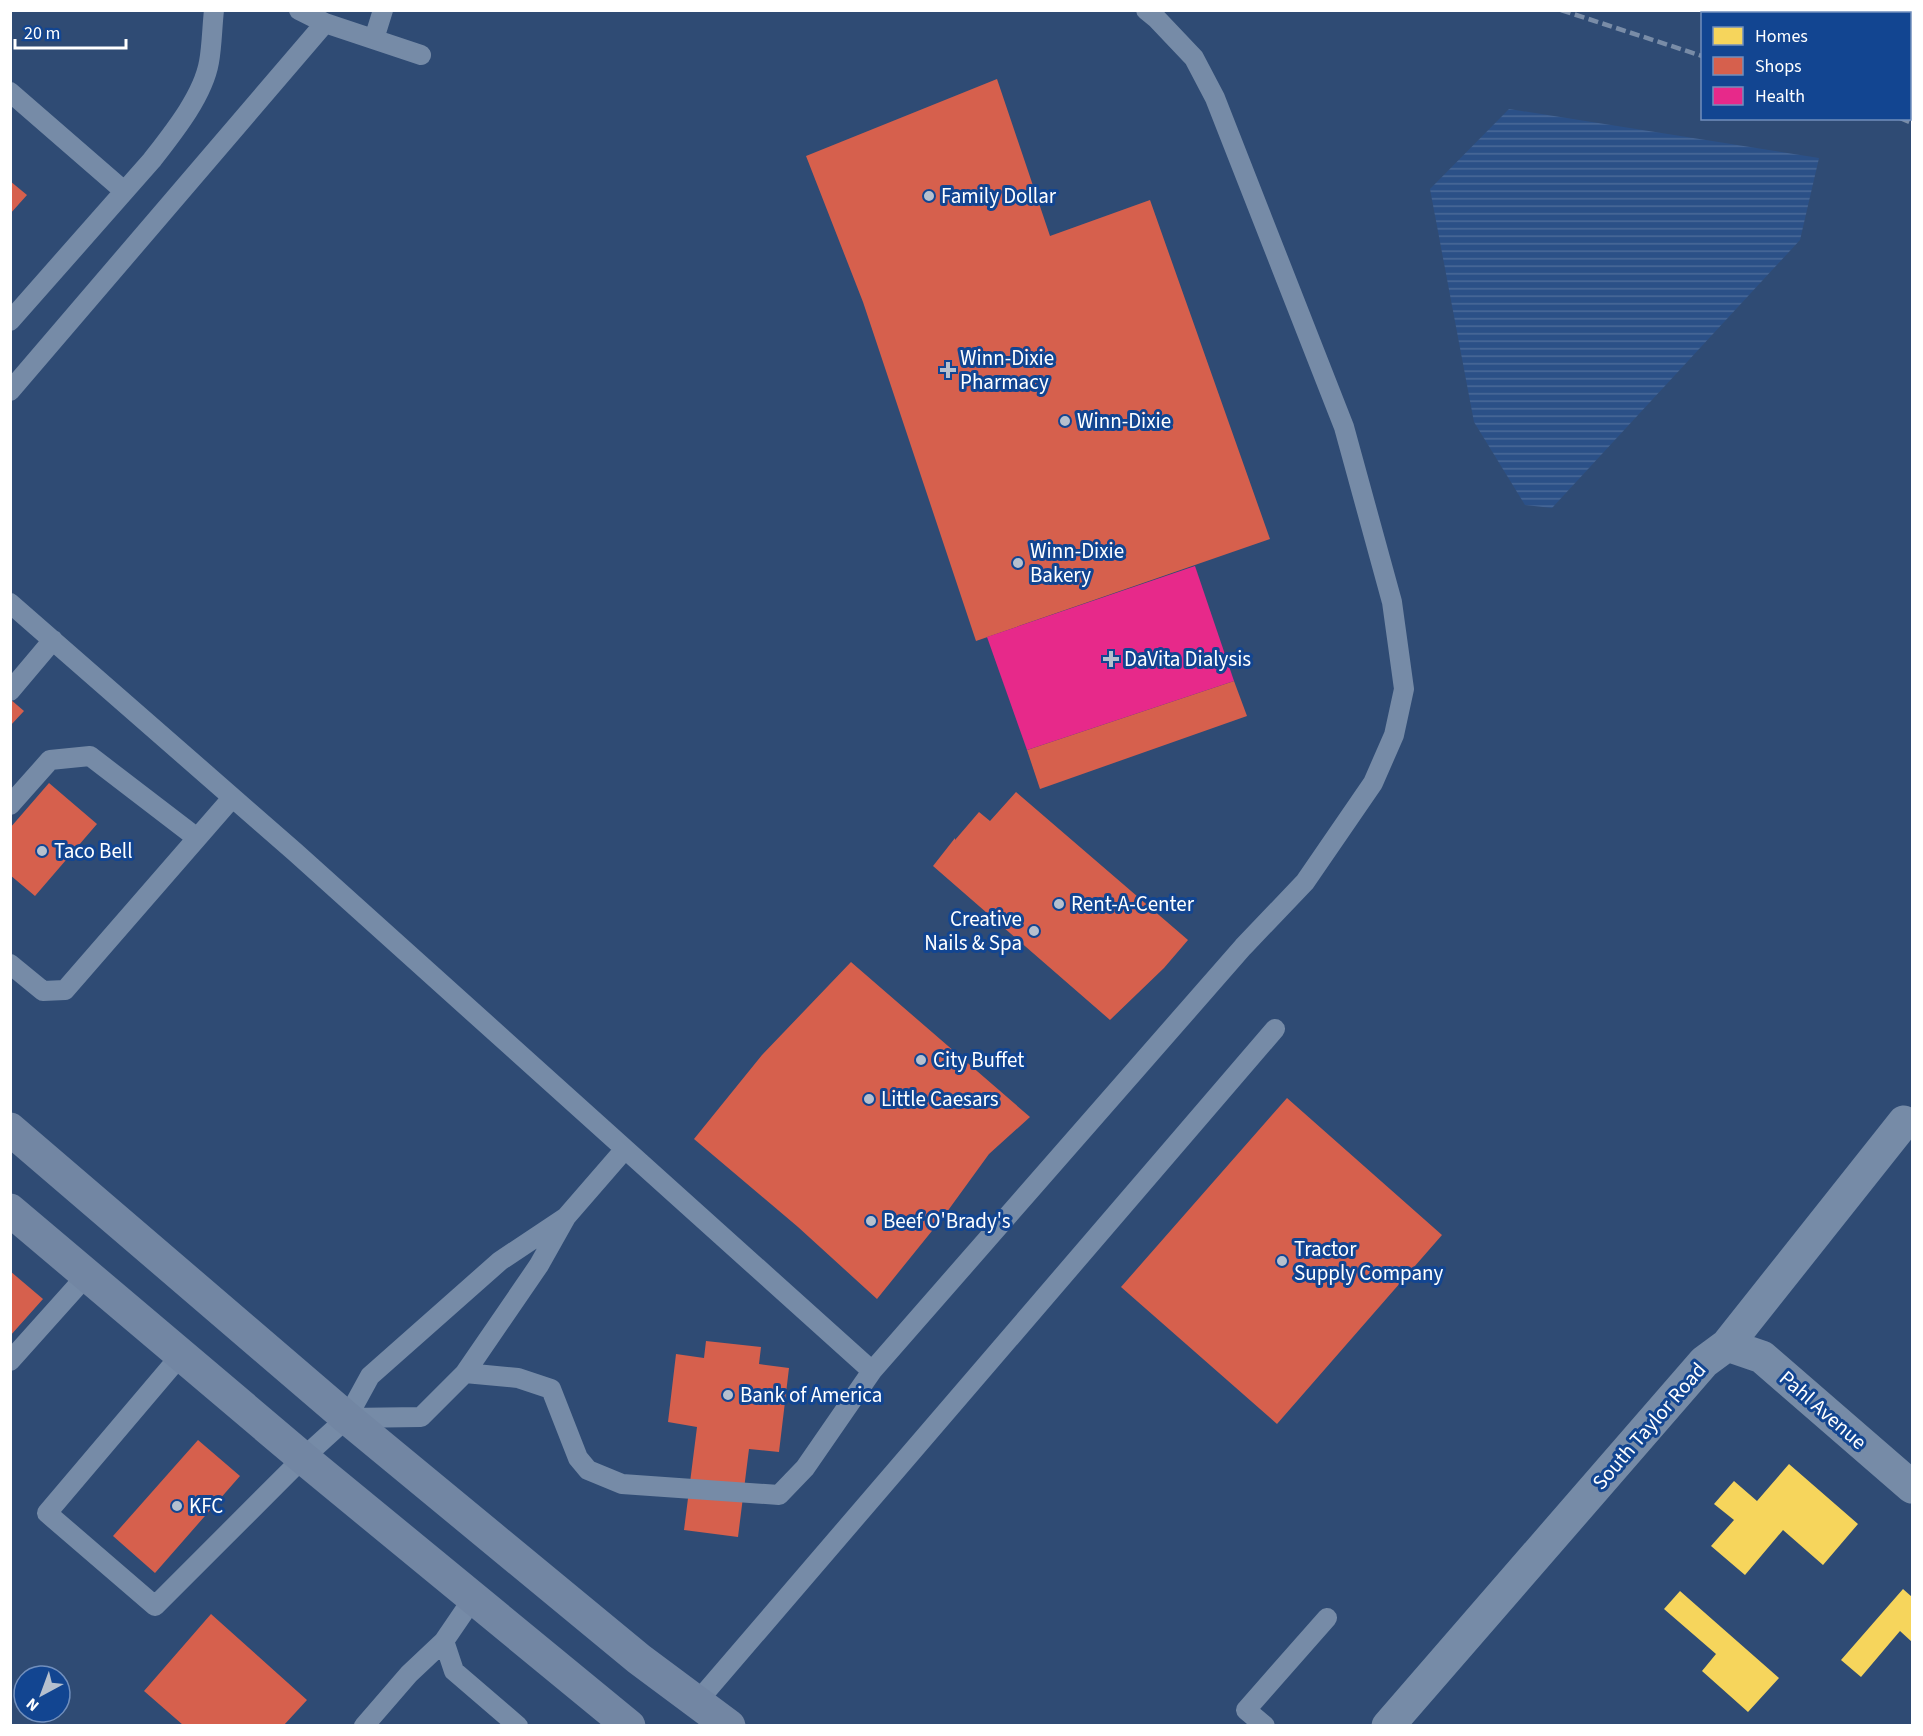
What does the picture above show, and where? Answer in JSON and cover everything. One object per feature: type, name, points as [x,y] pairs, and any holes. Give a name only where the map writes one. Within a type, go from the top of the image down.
[{"type":"main road","points":[[10,1129],[347,1418],[639,1659],[729,1725]]},
{"type":"main road","points":[[10,1210],[303,1458],[629,1725]]},
{"type":"street","name":"South Taylor Road","points":[[1388,1725],[1704,1362],[1727,1345],[1904,1122]]},
{"type":"street","name":"Pahl Avenue","points":[[1727,1345],[1762,1356],[1912,1487]]},
{"type":"lane","points":[[10,321],[169,138],[201,87],[209,64],[214,10]]},
{"type":"lane","points":[[299,10],[325,23],[421,55]]},
{"type":"lane","points":[[374,39],[383,10]]},
{"type":"lane","points":[[465,1373],[519,1378],[551,1389],[578,1458],[588,1470],[622,1484],[779,1495],[805,1468],[872,1371],[1243,947],[1305,882],[1373,783],[1394,735],[1404,689],[1392,602],[1340,416],[1215,98],[1194,58],[1146,10]]},
{"type":"lane","points":[[10,391],[325,23]]},
{"type":"lane","points":[[10,92],[124,191]]},
{"type":"lane","points":[[10,603],[232,798],[872,1371]]},
{"type":"lane","points":[[10,691],[53,640]]},
{"type":"lane","points":[[10,805],[50,760],[90,756],[197,838]]},
{"type":"lane","points":[[10,964],[43,991],[65,990],[232,798]]},
{"type":"lane","points":[[697,1702],[1275,1029]]},
{"type":"lane","points":[[347,1418],[421,1417],[465,1373],[538,1265],[566,1217],[625,1149]]},
{"type":"lane","points":[[181,1355],[47,1513],[155,1606],[303,1458],[347,1418],[370,1376],[500,1261],[566,1217]]},
{"type":"lane","points":[[10,1361],[87,1275]]},
{"type":"lane","points":[[364,1725],[409,1674],[444,1641],[474,1597]]},
{"type":"lane","points":[[1265,1725],[1246,1710],[1328,1618]]},
{"type":"lane","points":[[444,1641],[454,1671],[518,1725]]},
{"type":"water","points":[[1509,109],[1819,158],[1800,240],[1552,508],[1525,505],[1474,422],[1430,189]]},
{"type":"building: Homes","points":[[1789,1464],[1858,1524],[1823,1565],[1783,1530],[1745,1575],[1711,1546],[1734,1520],[1714,1504],[1734,1481],[1757,1501]]},
{"type":"building: Homes","points":[[1903,1589],[1912,1597],[1912,1642],[1900,1631],[1861,1677],[1841,1660]]},
{"type":"building: Homes","points":[[1680,1591],[1779,1678],[1748,1712],[1702,1671],[1716,1654],[1664,1609]]},
{"type":"building: Shops","name":"Winn-Dixie","points":[[997,79],[1050,236],[1150,200],[1270,539],[976,641],[863,302],[806,156]]},
{"type":"building: Shops","points":[[10,181],[27,195],[10,214]]},
{"type":"building: Shops","points":[[1234,681],[1247,716],[1040,789],[1027,750]]},
{"type":"building: Shops","points":[[10,699],[24,711],[10,726]]},
{"type":"building: Shops","name":"Taco Bell","points":[[49,783],[97,824],[35,896],[10,875],[10,828]]},
{"type":"building: Shops","points":[[1016,792],[1188,940],[1164,968],[1110,1020],[933,866],[979,812],[990,821]]},
{"type":"building: Shops","points":[[851,962],[1030,1117],[989,1154],[944,1216],[877,1299],[798,1227],[694,1139],[762,1055]]},
{"type":"building: Shops","name":"Tractor Supply Company","points":[[1287,1098],[1442,1235],[1277,1424],[1121,1287]]},
{"type":"building: Shops","points":[[10,1271],[43,1299],[10,1336]]},
{"type":"building: Shops","name":"Bank of America","points":[[706,1341],[761,1347],[759,1364],[789,1368],[779,1452],[749,1449],[738,1537],[684,1530],[697,1427],[668,1422],[676,1354],[704,1358]]},
{"type":"building: Shops","name":"KFC","points":[[198,1440],[240,1476],[155,1573],[113,1536]]},
{"type":"building: Shops","points":[[211,1614],[307,1700],[284,1725],[183,1725],[144,1691]]},
{"type":"building: Health","name":"DaVita Dialysis","points":[[1195,566],[1234,681],[1027,750],[987,637]]},
{"type":"railway","points":[[1561,10],[1701,56]]},
{"type":"railway","points":[[1905,120],[1912,123]]},
{"type":"place","name":"Family Dollar","points":[[929,196]]},
{"type":"place","name":"Winn-Dixie Pharmacy","points":[[948,370]]},
{"type":"place","name":"Winn-Dixie","points":[[1065,421]]},
{"type":"place","name":"Winn-Dixie Bakery","points":[[1018,563]]},
{"type":"place","name":"DaVita Dialysis","points":[[1111,659]]},
{"type":"place","name":"Taco Bell","points":[[42,851]]},
{"type":"place","name":"Rent-A-Center","points":[[1059,904]]},
{"type":"place","name":"Creative Nails & Spa","points":[[1034,931]]},
{"type":"place","name":"City Buffet","points":[[921,1060]]},
{"type":"place","name":"Little Caesars","points":[[869,1099]]},
{"type":"place","name":"Beef O'Brady's","points":[[871,1221]]},
{"type":"place","name":"Tractor Supply Company","points":[[1282,1261]]},
{"type":"place","name":"Bank of America","points":[[728,1395]]},
{"type":"place","name":"KFC","points":[[177,1506]]}]
